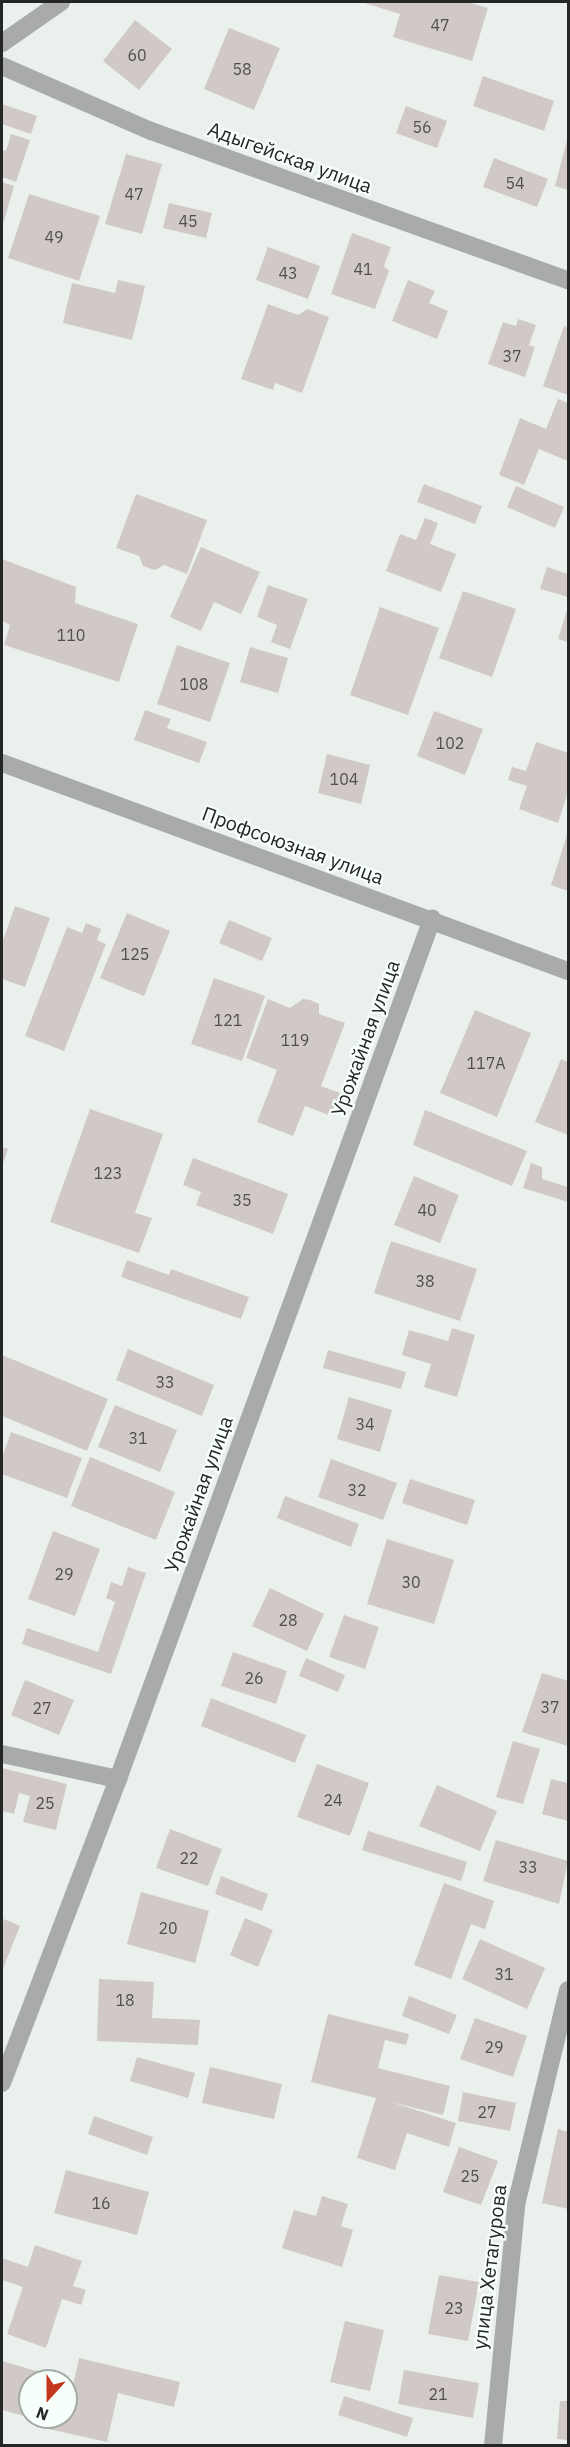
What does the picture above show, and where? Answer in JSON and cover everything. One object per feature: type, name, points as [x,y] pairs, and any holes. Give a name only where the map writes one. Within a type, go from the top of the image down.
[{"type":"street","points":[[2,43],[60,2]]},
{"type":"street","name":"Адыгейская улица","points":[[2,66],[151,131],[568,280]]},
{"type":"street","name":"Профсоюзная улица","points":[[2,763],[568,971]]},
{"type":"street","name":"Урожайная улица","points":[[2,2083],[118,1779],[432,920]]},
{"type":"street","points":[[2,1754],[118,1779]]},
{"type":"street","name":"улица Хетагурова","points":[[493,2445],[516,2205],[568,1990]]},
{"type":"building","points":[[361,2],[468,2],[488,8],[472,61],[393,37],[400,14]]},
{"type":"building","points":[[135,20],[172,49],[139,90],[103,61]]},
{"type":"building","points":[[229,28],[280,48],[254,110],[204,89]]},
{"type":"building","points":[[483,76],[554,101],[544,131],[473,106]]},
{"type":"building","points":[[2,104],[37,116],[31,134],[2,124]]},
{"type":"building","points":[[406,106],[447,121],[437,148],[396,133]]},
{"type":"building","points":[[11,134],[30,140],[16,182],[2,177],[2,150],[6,151]]},
{"type":"building","points":[[568,136],[568,190],[555,186]]},
{"type":"building","points":[[126,154],[162,164],[142,234],[105,224]]},
{"type":"building","points":[[494,158],[548,179],[537,207],[483,187]]},
{"type":"building","points":[[2,182],[14,186],[2,228]]},
{"type":"building","points":[[29,194],[100,216],[79,281],[8,258]]},
{"type":"building","points":[[169,203],[212,213],[206,238],[163,228]]},
{"type":"building","points":[[352,233],[391,247],[384,266],[389,271],[375,309],[331,294]]},
{"type":"building","points":[[268,247],[320,266],[308,299],[256,280]]},
{"type":"building","points":[[118,280],[145,286],[132,340],[63,323],[72,283],[115,293]]},
{"type":"building","points":[[408,280],[435,291],[429,303],[448,311],[437,339],[392,321]]},
{"type":"building","points":[[268,304],[298,315],[307,309],[329,317],[302,393],[275,383],[273,390],[241,379]]},
{"type":"building","points":[[518,319],[536,325],[529,345],[535,347],[525,377],[488,364],[503,322],[516,326]]},
{"type":"building","points":[[564,326],[568,328],[568,395],[543,386]]},
{"type":"building","points":[[558,399],[568,403],[568,461],[539,449],[524,485],[499,475],[520,418],[546,429]]},
{"type":"building","points":[[424,484],[482,506],[475,524],[417,502]]},
{"type":"building","points":[[516,486],[564,507],[555,528],[507,507]]},
{"type":"building","points":[[136,494],[207,520],[187,574],[164,565],[155,570],[143,566],[139,556],[116,548]]},
{"type":"building","points":[[425,518],[438,523],[430,544],[456,554],[441,592],[386,571],[400,534],[416,540]]},
{"type":"building","points":[[201,547],[260,572],[241,614],[214,602],[201,631],[170,617]]},
{"type":"building","points":[[2,559],[76,587],[75,603],[138,624],[119,682],[4,645],[10,625],[2,621]]},
{"type":"building","points":[[547,567],[568,574],[568,597],[540,589]]},
{"type":"building","points":[[268,585],[308,599],[290,649],[271,642],[277,625],[257,617]]},
{"type":"building","points":[[463,591],[516,609],[492,677],[439,658]]},
{"type":"building","points":[[380,607],[439,628],[408,715],[350,695]]},
{"type":"building","points":[[568,607],[568,642],[558,639]]},
{"type":"building","points":[[177,645],[230,663],[210,722],[157,704]]},
{"type":"building","points":[[250,647],[288,658],[278,693],[240,682]]},
{"type":"building","points":[[145,710],[171,719],[167,728],[207,742],[199,763],[134,740]]},
{"type":"building","points":[[434,711],[483,729],[465,775],[417,756]]},
{"type":"building","points":[[536,742],[568,753],[568,792],[558,823],[519,809],[527,786],[508,780],[512,767],[526,771]]},
{"type":"building","points":[[327,754],[370,765],[361,804],[318,793]]},
{"type":"building","points":[[568,832],[568,891],[551,885]]},
{"type":"building","points":[[15,906],[50,918],[25,987],[2,979],[2,943]]},
{"type":"building","points":[[127,913],[170,931],[144,996],[100,978]]},
{"type":"building","points":[[229,920],[272,938],[262,961],[219,943]]},
{"type":"building","points":[[86,923],[101,929],[97,940],[106,944],[64,1051],[25,1036],[67,927],[82,933]]},
{"type":"building","points":[[214,978],[265,996],[242,1061],[191,1044]]},
{"type":"building","points":[[268,999],[290,1008],[303,999],[310,1000],[319,1004],[319,1014],[345,1023],[321,1086],[340,1093],[331,1116],[305,1106],[293,1136],[257,1122],[277,1070],[246,1058]]},
{"type":"building","points":[[475,1010],[531,1033],[497,1117],[440,1093]]},
{"type":"building","points":[[561,1059],[568,1062],[568,1135],[535,1122]]},
{"type":"building","points":[[90,1109],[163,1134],[135,1213],[152,1218],[139,1253],[50,1222]]},
{"type":"building","points":[[425,1110],[527,1151],[512,1186],[413,1145]]},
{"type":"building","points":[[2,1147],[8,1149],[2,1166]]},
{"type":"building","points":[[193,1158],[288,1194],[273,1234],[196,1205],[201,1192],[183,1185]]},
{"type":"building","points":[[531,1163],[542,1167],[542,1179],[568,1187],[568,1202],[523,1188]]},
{"type":"building","points":[[414,1176],[459,1195],[440,1243],[394,1225]]},
{"type":"building","points":[[391,1241],[477,1269],[460,1321],[374,1293]]},
{"type":"building","points":[[127,1260],[169,1275],[171,1269],[249,1297],[241,1319],[121,1277]]},
{"type":"building","points":[[452,1328],[475,1335],[457,1397],[424,1387],[431,1364],[402,1355],[409,1330],[448,1341]]},
{"type":"building","points":[[128,1349],[214,1385],[202,1416],[116,1380]]},
{"type":"building","points":[[328,1350],[406,1372],[401,1389],[323,1368]]},
{"type":"building","points":[[2,1355],[108,1399],[87,1451],[2,1416]]},
{"type":"building","points":[[349,1397],[392,1410],[380,1452],[337,1439]]},
{"type":"building","points":[[115,1405],[177,1430],[160,1472],[98,1447]]},
{"type":"building","points":[[11,1432],[82,1458],[67,1498],[2,1474],[2,1458]]},
{"type":"building","points":[[90,1457],[175,1492],[156,1540],[71,1506]]},
{"type":"building","points":[[331,1459],[397,1483],[383,1520],[318,1497]]},
{"type":"building","points":[[410,1479],[475,1500],[467,1525],[402,1503]]},
{"type":"building","points":[[285,1496],[359,1524],[351,1547],[277,1518]]},
{"type":"building","points":[[53,1531],[100,1549],[75,1616],[28,1599]]},
{"type":"building","points":[[387,1539],[454,1560],[434,1624],[367,1604]]},
{"type":"building","points":[[128,1567],[146,1573],[111,1674],[22,1644],[27,1628],[98,1652],[115,1602],[106,1598],[111,1582],[122,1586]]},
{"type":"building","points":[[270,1588],[324,1614],[307,1651],[252,1626]]},
{"type":"building","points":[[344,1615],[379,1627],[365,1669],[329,1657]]},
{"type":"building","points":[[233,1652],[287,1671],[276,1704],[221,1686]]},
{"type":"building","points":[[306,1658],[345,1675],[338,1692],[299,1676]]},
{"type":"building","points":[[542,1673],[568,1681],[568,1746],[522,1732]]},
{"type":"building","points":[[25,1680],[74,1700],[59,1735],[11,1715]]},
{"type":"building","points":[[211,1698],[306,1735],[295,1763],[201,1726]]},
{"type":"building","points":[[513,1741],[540,1749],[523,1804],[496,1797]]},
{"type":"building","points":[[317,1764],[369,1783],[350,1836],[297,1817]]},
{"type":"building","points":[[2,1768],[67,1784],[56,1830],[23,1822],[30,1796],[19,1793],[14,1814],[2,1811]]},
{"type":"building","points":[[551,1779],[568,1783],[568,1821],[542,1814]]},
{"type":"building","points":[[437,1785],[497,1811],[480,1851],[419,1826]]},
{"type":"building","points":[[170,1829],[222,1849],[208,1886],[156,1868]]},
{"type":"building","points":[[368,1831],[467,1862],[461,1881],[362,1850]]},
{"type":"building","points":[[496,1840],[568,1861],[559,1904],[483,1881]]},
{"type":"building","points":[[221,1876],[268,1894],[262,1911],[215,1894]]},
{"type":"building","points":[[444,1883],[494,1901],[485,1929],[471,1924],[451,1979],[414,1965]]},
{"type":"building","points":[[141,1892],[209,1911],[195,1963],[127,1944]]},
{"type":"building","points":[[245,1918],[273,1930],[258,1967],[230,1955]]},
{"type":"building","points":[[4,1919],[20,1926],[2,1971],[2,1925]]},
{"type":"building","points":[[480,1939],[545,1968],[527,2009],[462,1979]]},
{"type":"building","points":[[99,1979],[154,1982],[152,2018],[200,2020],[198,2045],[97,2041]]},
{"type":"building","points":[[409,1996],[457,2015],[449,2034],[402,2016]]},
{"type":"building","points":[[328,2014],[409,2034],[406,2045],[385,2040],[378,2068],[450,2086],[443,2115],[391,2102],[456,2123],[449,2147],[407,2133],[395,2170],[357,2158],[376,2098],[311,2082]]},
{"type":"building","points":[[475,2018],[527,2036],[513,2077],[460,2059]]},
{"type":"building","points":[[137,2057],[195,2073],[188,2098],[130,2081]]},
{"type":"building","points":[[210,2067],[282,2084],[274,2119],[202,2103]]},
{"type":"building","points":[[463,2092],[516,2103],[510,2131],[458,2121]]},
{"type":"building","points":[[94,2116],[153,2137],[147,2155],[88,2134]]},
{"type":"building","points":[[558,2129],[568,2132],[568,2209],[542,2203]]},
{"type":"building","points":[[459,2147],[498,2161],[481,2205],[443,2192]]},
{"type":"building","points":[[66,2170],[149,2192],[137,2235],[54,2213]]},
{"type":"building","points":[[322,2196],[348,2204],[341,2226],[353,2230],[342,2267],[282,2248],[294,2210],[316,2216]]},
{"type":"building","points":[[35,2245],[82,2261],[73,2286],[86,2290],[81,2305],[62,2299],[46,2348],[7,2334],[23,2287],[2,2280],[2,2258],[28,2267]]},
{"type":"building","points":[[439,2275],[479,2282],[468,2341],[428,2334]]},
{"type":"building","points":[[345,2321],[384,2330],[370,2391],[330,2382]]},
{"type":"building","points":[[79,2358],[180,2382],[174,2407],[118,2393],[107,2442],[48,2429],[78,2429],[77,2369]]},
{"type":"building","points":[[2,2361],[30,2369],[18,2369],[18,2414],[2,2410]]},
{"type":"building","points":[[404,2370],[479,2383],[473,2418],[398,2404]]},
{"type":"building","points":[[344,2396],[413,2418],[407,2437],[338,2415]]},
{"type":"building","points":[[560,2401],[568,2401],[568,2440],[557,2439]]}]
